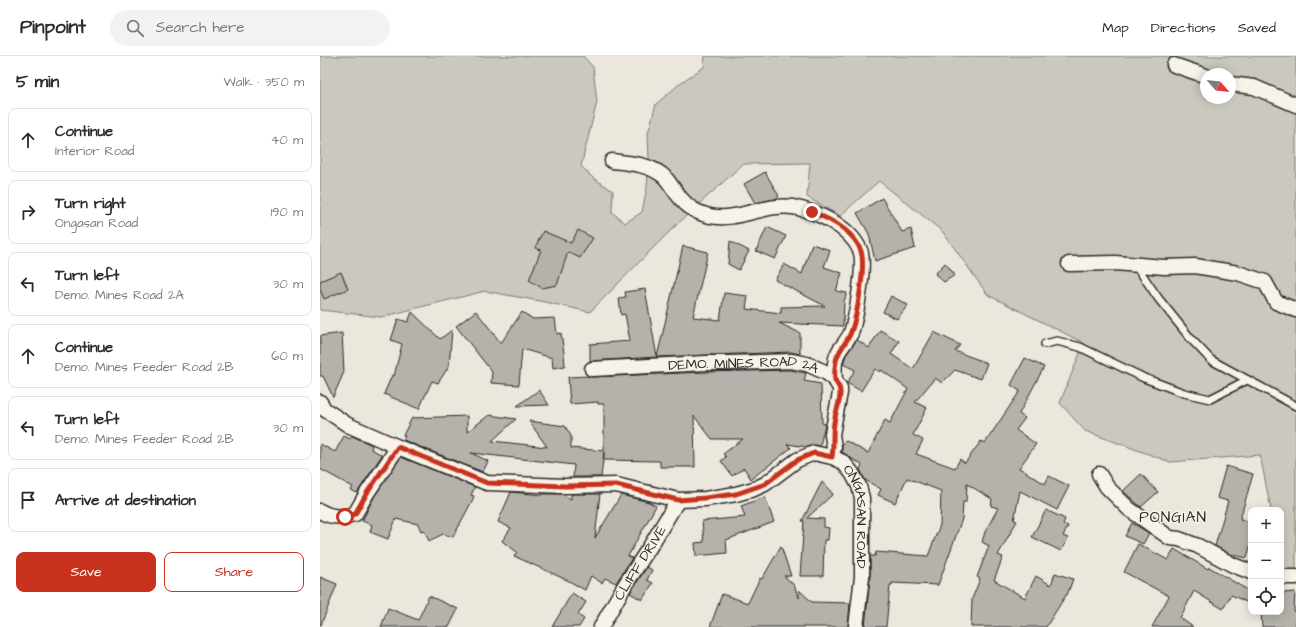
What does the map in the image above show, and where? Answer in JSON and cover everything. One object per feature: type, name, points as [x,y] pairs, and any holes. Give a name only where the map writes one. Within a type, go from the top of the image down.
[{"type":"street","points":[[1174,65],[1200,74]]},
{"type":"street","points":[[1236,85],[1254,87],[1296,105]]},
{"type":"street","points":[[612,161],[641,165],[663,175],[688,207],[710,216],[724,218],[779,207],[800,208],[824,217],[844,229],[861,251],[862,269],[859,297],[851,332],[836,358],[834,370],[835,380]]},
{"type":"street","points":[[1069,264],[1115,263],[1164,267],[1195,266],[1238,273],[1265,282],[1276,302],[1296,310]]},
{"type":"street","name":"DEMO. MINES ROAD 2A","points":[[592,369],[706,363],[791,361],[807,364],[827,373],[835,380],[840,388],[832,435],[834,447],[832,457]]},
{"type":"street","name":"ONGASAN ROAD","points":[[321,406],[348,425],[487,483],[565,486],[616,485],[678,500],[705,498],[736,494],[765,484],[784,469],[814,453],[832,457],[843,462],[852,473],[859,486],[862,498],[862,577],[856,627]]},
{"type":"street","points":[[320,511],[327,515],[336,517],[345,517],[355,514],[367,493],[398,447]]},
{"type":"street","points":[[1099,474],[1108,487],[1129,509],[1170,538],[1179,539],[1198,546],[1233,565],[1248,571]]},
{"type":"street","name":"CLIFF DRIVE","points":[[601,627],[625,585],[678,500]]},
{"type":"street","points":[[1284,577],[1296,577]]},
{"type":"lane","points":[[1135,264],[1158,298],[1211,360],[1296,406]]},
{"type":"lane","points":[[1045,344],[1057,341],[1080,347],[1144,378],[1184,393],[1210,399],[1247,380]]},
{"type":"shaded area","points":[[320,56],[583,56],[593,67],[597,102],[581,166],[593,178],[613,191],[612,212],[625,223],[642,212],[647,187],[649,158],[648,133],[656,104],[683,81],[704,67],[705,56],[1296,56],[1296,573],[1284,571],[1284,507],[1270,507],[1260,455],[1170,462],[1085,431],[1060,403],[1084,343],[988,295],[942,231],[879,181],[840,216],[807,197],[810,163],[743,164],[674,227],[590,312],[485,291],[381,317],[320,310]]},
{"type":"building","points":[[765,172],[779,196],[775,199],[755,203],[744,184]]},
{"type":"building","points":[[882,198],[902,232],[911,229],[915,248],[875,261],[869,234],[857,213]]},
{"type":"building","points":[[767,227],[786,236],[775,259],[756,251]]},
{"type":"building","points":[[578,230],[593,238],[580,258],[568,252],[557,285],[542,288],[529,280],[541,250],[535,248],[543,231],[571,243]]},
{"type":"building","points":[[730,241],[749,251],[739,270],[728,264]]},
{"type":"building","points":[[812,244],[830,250],[824,267],[842,273],[836,291],[847,293],[844,301],[843,326],[779,323],[800,333],[800,354],[791,352],[657,357],[683,246],[708,252],[693,317],[720,320],[724,293],[748,296],[746,309],[781,313],[781,307],[825,306],[775,280],[784,264],[802,274]]},
{"type":"building","points":[[945,263],[955,275],[944,282],[935,274]]},
{"type":"building","points":[[341,272],[348,289],[324,299],[320,289],[320,281]]},
{"type":"building","points":[[645,289],[657,357],[590,361],[590,344],[630,341],[625,314],[621,315],[619,298],[626,297],[625,292]]},
{"type":"building","points":[[891,296],[908,305],[897,319],[883,312]]},
{"type":"building","points":[[476,311],[501,343],[522,312],[533,319],[555,318],[557,334],[561,333],[565,366],[553,368],[552,358],[522,349],[519,385],[491,383],[492,372],[456,326]]},
{"type":"building","points":[[412,312],[440,339],[452,330],[449,366],[438,383],[432,381],[419,409],[384,394],[392,375],[394,376],[402,344],[391,340],[398,319],[408,322]]},
{"type":"building","points":[[880,330],[899,341],[891,354],[913,369],[934,332],[960,345],[955,351],[987,363],[981,379],[955,370],[942,383],[935,378],[915,402],[927,408],[913,435],[923,440],[916,454],[955,468],[960,459],[965,463],[981,441],[985,443],[1020,391],[1011,385],[1025,358],[1044,367],[1019,414],[1025,418],[1016,430],[1036,444],[1019,468],[1045,484],[1049,476],[1069,486],[1057,510],[1020,491],[1014,520],[1017,521],[998,555],[1003,557],[994,580],[1025,598],[1036,576],[1051,585],[1055,573],[1073,579],[1067,595],[1046,627],[971,627],[972,599],[980,579],[977,577],[989,546],[982,542],[985,532],[998,508],[991,506],[992,499],[967,484],[966,502],[963,502],[962,519],[938,585],[892,583],[892,585],[890,585],[886,627],[865,627],[870,578],[870,556],[875,556],[876,552],[928,556],[940,525],[941,491],[907,478],[895,503],[878,495],[881,489],[865,480],[860,469],[862,465],[842,452],[842,444],[846,441],[868,453],[885,420],[890,423],[908,389],[881,370],[880,372],[875,369],[861,391],[847,383],[855,370],[843,364],[846,355],[857,340],[869,348]]},
{"type":"building","points":[[342,333],[344,372],[333,397],[323,376],[320,376],[320,336]]},
{"type":"building","points":[[790,370],[806,373],[804,381],[821,384],[822,423],[825,424],[820,446],[815,445],[807,447],[787,444],[791,448],[751,479],[744,468],[732,476],[721,461],[726,457],[723,454],[743,439],[712,439],[694,416],[695,467],[660,467],[660,461],[604,460],[604,452],[601,477],[573,477],[574,465],[471,453],[488,461],[483,472],[403,440],[405,436],[403,435],[412,418],[467,416],[467,432],[489,415],[516,419],[492,441],[547,447],[529,421],[565,426],[571,436],[571,448],[604,451],[604,404],[598,404],[598,402],[570,404],[568,377]]},
{"type":"building","points":[[539,390],[549,405],[517,406]]},
{"type":"building","points":[[344,436],[350,439],[352,436],[372,445],[371,449],[382,455],[357,493],[351,490],[353,487],[320,469],[320,444],[335,452]]},
{"type":"building","points":[[401,457],[475,487],[471,495],[474,496],[472,501],[453,537],[443,534],[429,541],[424,530],[421,531],[418,524],[396,519],[388,539],[370,532],[372,525],[362,521],[374,497]]},
{"type":"building","points":[[1226,466],[1253,474],[1240,519],[1248,521],[1247,558],[1230,554],[1215,546],[1228,501],[1217,498]]},
{"type":"building","points":[[1141,474],[1158,492],[1141,507],[1123,491]]},
{"type":"building","points":[[822,482],[833,494],[807,518],[824,519],[824,527],[829,528],[828,540],[824,540],[823,576],[800,576],[804,521],[802,521]]},
{"type":"building","points":[[511,492],[542,495],[562,494],[571,499],[571,494],[600,494],[595,538],[621,495],[649,502],[656,506],[628,556],[632,558],[616,583],[605,578],[602,583],[591,576],[585,590],[569,581],[514,556],[517,552],[502,541],[511,528],[498,522]]},
{"type":"building","points":[[765,497],[774,522],[726,540],[727,553],[696,556],[695,543],[704,542],[702,521],[745,517],[741,506]]},
{"type":"building","points":[[1046,510],[1065,519],[1063,524],[1068,526],[1063,536],[1068,538],[1061,551],[1032,537]]},
{"type":"building","points":[[1132,523],[1149,533],[1143,544],[1125,536]]},
{"type":"building","points":[[1138,544],[1168,560],[1174,549],[1208,569],[1209,567],[1248,590],[1248,603],[1231,595],[1223,609],[1194,591],[1180,618],[1193,627],[1152,627],[1169,596],[1124,572]]},
{"type":"building","points":[[781,546],[791,576],[784,576],[794,585],[799,598],[799,590],[812,602],[850,603],[848,627],[710,627],[722,594],[748,603],[760,578],[762,579]]},
{"type":"building","points":[[647,567],[652,570],[647,580],[653,583],[642,600],[630,593]]},
{"type":"building","points":[[320,577],[337,584],[321,625],[320,625]]},
{"type":"building","points":[[1295,592],[1294,611],[1296,613],[1296,627],[1262,627],[1261,615],[1284,615],[1284,593]]},
{"type":"building","points":[[572,593],[586,602],[578,615],[584,619],[579,627],[552,627]]},
{"type":"building","points":[[429,596],[458,609],[449,627],[381,627],[388,608],[418,620]]},
{"type":"district","name":"PONGIAN","points":[[1173,517]]},
{"type":"route","points":[[345,517],[355,514],[367,493],[398,447],[487,483],[565,486],[616,485],[678,500],[736,494],[754,489],[765,484],[797,460],[814,453],[832,457],[834,447],[832,435],[840,393],[840,388],[835,380],[834,370],[839,351],[851,332],[859,297],[862,269],[861,251],[844,229],[824,217],[812,212]]}]
